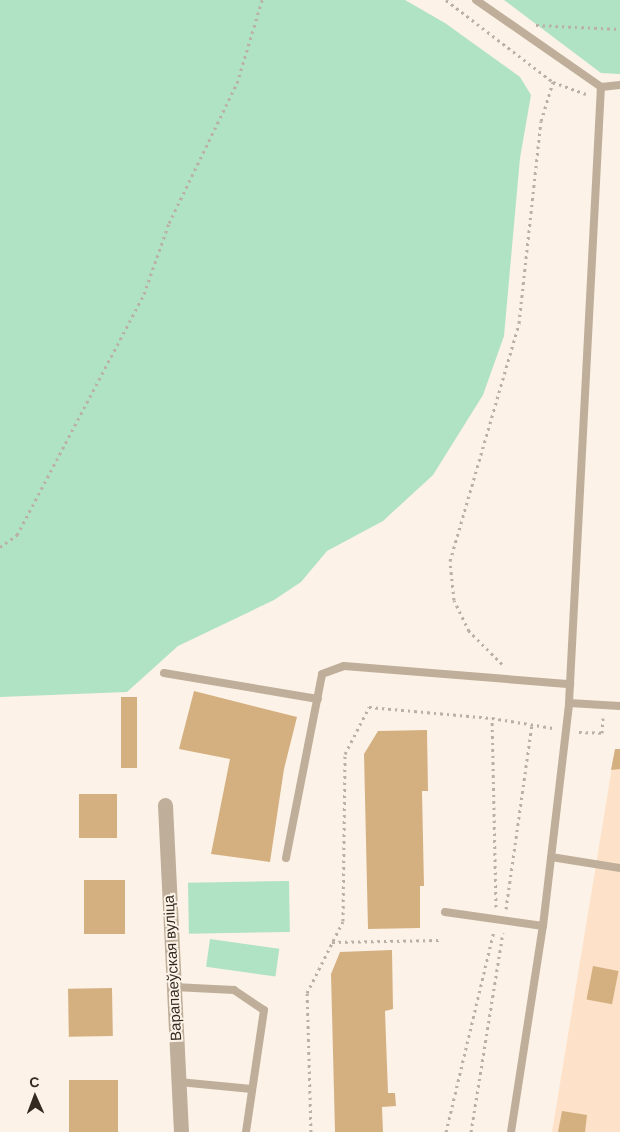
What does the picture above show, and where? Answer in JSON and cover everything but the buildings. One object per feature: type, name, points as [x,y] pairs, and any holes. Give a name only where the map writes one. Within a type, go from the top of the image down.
[{"type":"street","name":"Варапаеўская вуліца","points":[[165,805],[181,1132]]},
{"type":"lane","points":[[476,0],[510,27],[601,87],[620,86]]},
{"type":"lane","points":[[512,1132],[542,926],[569,703],[601,87]]},
{"type":"lane","points":[[286,858],[322,674],[344,666],[570,684]]},
{"type":"lane","points":[[164,674],[318,699]]},
{"type":"lane","points":[[569,703],[620,706]]},
{"type":"lane","points":[[551,857],[620,868]]},
{"type":"lane","points":[[445,912],[542,926]]},
{"type":"lane","points":[[174,987],[234,990],[264,1010],[246,1132]]},
{"type":"lane","points":[[178,1082],[252,1090]]},
{"type":"path","points":[[0,547],[17,535],[144,294],[169,223],[237,83],[262,0]]},
{"type":"path","points":[[446,0],[553,82],[600,100]]},
{"type":"path","points":[[510,27],[573,24],[620,29]]},
{"type":"path","points":[[525,680],[494,658],[469,631],[454,600],[450,561],[520,323],[540,121],[553,82]]},
{"type":"path","points":[[311,1132],[307,993],[343,921],[345,754],[369,707],[492,718],[602,734],[603,705]]},
{"type":"path","points":[[446,1132],[497,920],[492,718]]},
{"type":"path","points":[[332,942],[441,940]]},
{"type":"shaded area","points":[[615,749],[620,749],[620,1132],[552,1132]]},
{"type":"green space","points":[[0,0],[405,0],[445,23],[520,77],[531,95],[520,158],[504,336],[483,395],[433,475],[383,521],[327,551],[301,582],[274,600],[178,646],[127,692],[0,697]]},
{"type":"green space","points":[[504,0],[620,0],[620,74],[601,73]]},
{"type":"green space","points":[[289,881],[290,932],[189,934],[188,883]]},
{"type":"green space","points":[[210,939],[279,949],[275,976],[206,967]]}]
